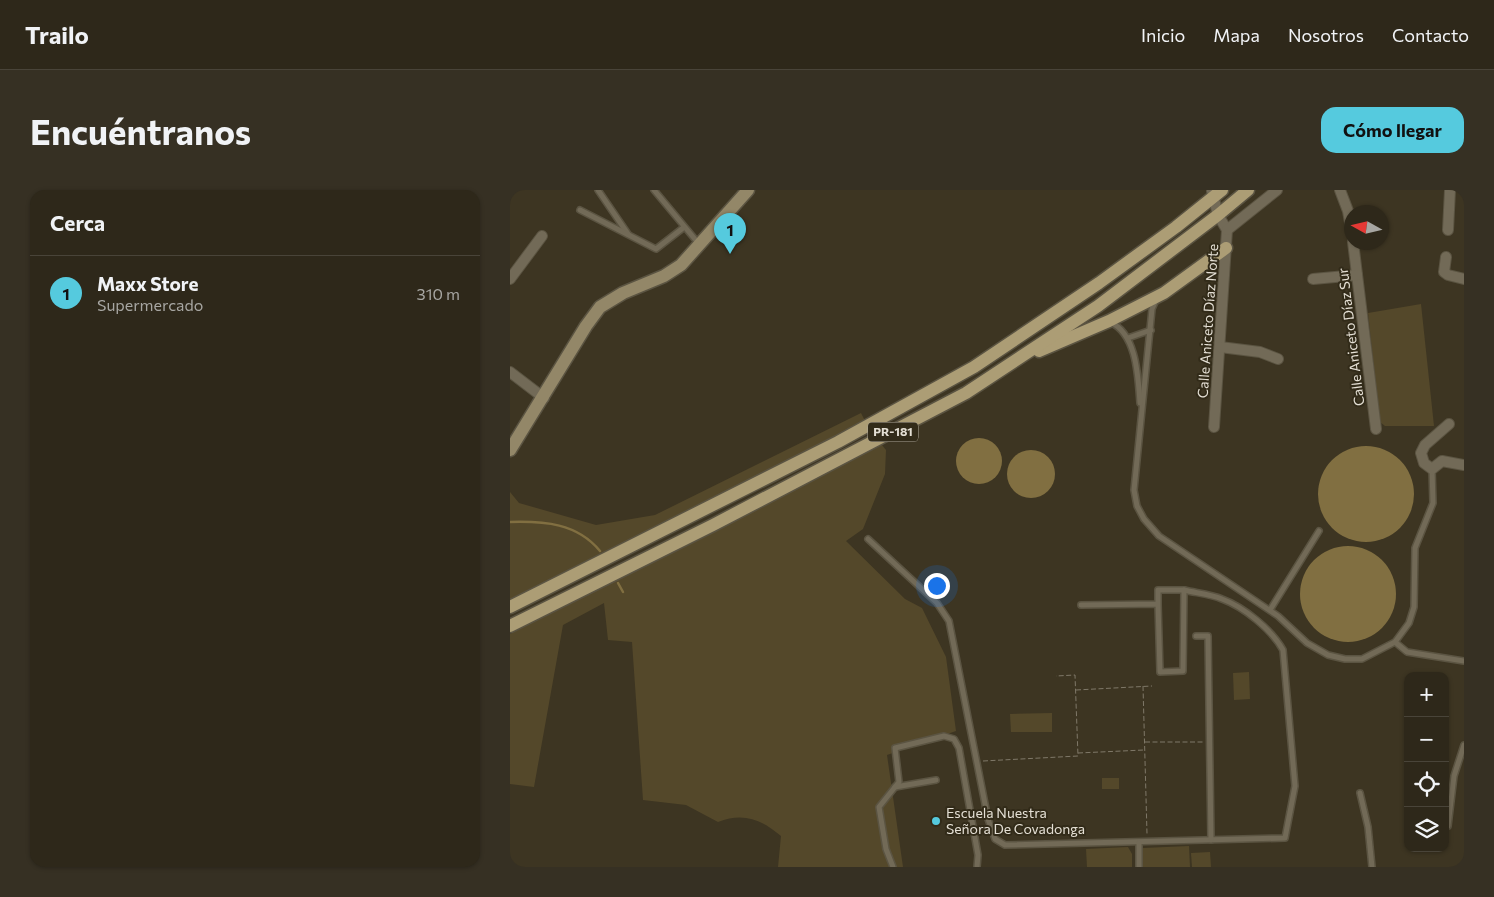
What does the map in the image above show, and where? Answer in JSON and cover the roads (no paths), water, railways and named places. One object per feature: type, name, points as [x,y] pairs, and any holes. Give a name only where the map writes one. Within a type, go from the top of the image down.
[{"type":"main road","name":"PR-181","points":[[510,626],[841,460],[966,393],[1098,306],[1248,190]]},
{"type":"main road","name":"PR-181","points":[[510,607],[838,442],[974,367],[1099,283],[1176,228],[1216,192]]},
{"type":"main road","points":[[1020,358],[1109,321],[1157,297],[1226,248]]},
{"type":"street","points":[[510,450],[544,398],[586,326],[600,307],[623,293],[664,276],[681,265],[748,190]]},
{"type":"street","points":[[1227,230],[1277,190]]},
{"type":"street","points":[[1340,190],[1346,205]]},
{"type":"street","points":[[1448,230],[1450,190]]},
{"type":"street","name":"Calle Aniceto Díaz Norte","points":[[1214,427],[1227,230],[1218,215],[1216,192]]},
{"type":"street","points":[[510,279],[542,236]]},
{"type":"street","name":"Calle Aniceto Díaz Sur","points":[[1354,250],[1376,429]]},
{"type":"street","points":[[1446,256],[1444,272],[1448,275],[1464,279]]},
{"type":"street","points":[[1313,278],[1357,276]]},
{"type":"street","points":[[1220,347],[1260,352],[1278,359]]},
{"type":"street","points":[[510,372],[544,398]]},
{"type":"street","points":[[1449,424],[1425,445],[1421,453],[1424,463],[1432,469],[1442,461],[1464,465]]},
{"type":"lane","points":[[598,190],[630,236]]},
{"type":"lane","points":[[654,190],[683,228],[699,245]]},
{"type":"lane","points":[[580,210],[656,249],[683,228]]},
{"type":"lane","points":[[1157,297],[1152,310],[1140,416],[1134,490],[1137,506],[1151,529],[1159,536],[1270,610],[1308,643],[1328,655],[1346,659],[1362,659],[1395,642],[1409,623],[1414,607],[1415,548],[1433,502],[1432,469]]},
{"type":"lane","points":[[1109,321],[1122,329],[1128,338],[1138,377],[1140,416]]},
{"type":"lane","points":[[1128,338],[1151,330]]},
{"type":"lane","points":[[1270,610],[1319,531]]},
{"type":"lane","points":[[868,539],[937,603],[949,621],[988,819],[995,839],[1005,845],[1285,838],[1295,786],[1283,650],[1274,635],[1223,599],[1184,590],[1158,590],[1160,672],[1183,671],[1184,590]]},
{"type":"lane","points":[[1081,604],[1158,604]]},
{"type":"lane","points":[[1196,636],[1208,636],[1211,840]]},
{"type":"lane","points":[[1395,642],[1407,652],[1464,661]]},
{"type":"lane","points":[[894,867],[886,849],[879,807],[899,782],[895,748],[944,736],[954,738],[959,748],[978,855],[977,867]]},
{"type":"lane","points":[[1449,818],[1454,776],[1464,745]]},
{"type":"lane","points":[[894,787],[936,780]]},
{"type":"lane","points":[[1360,793],[1368,828],[1372,867]]},
{"type":"lane","points":[[1139,843],[1139,867]]},
{"type":"waterway","points":[[510,522],[547,523],[570,529],[591,542],[600,551]]},
{"type":"waterway","points":[[618,583],[623,592]]},
{"type":"place","name":"Maxx Store","points":[[730,254]]},
{"type":"place","name":"Escuela Nuestra Señora De Covadonga","points":[[936,821]]}]
